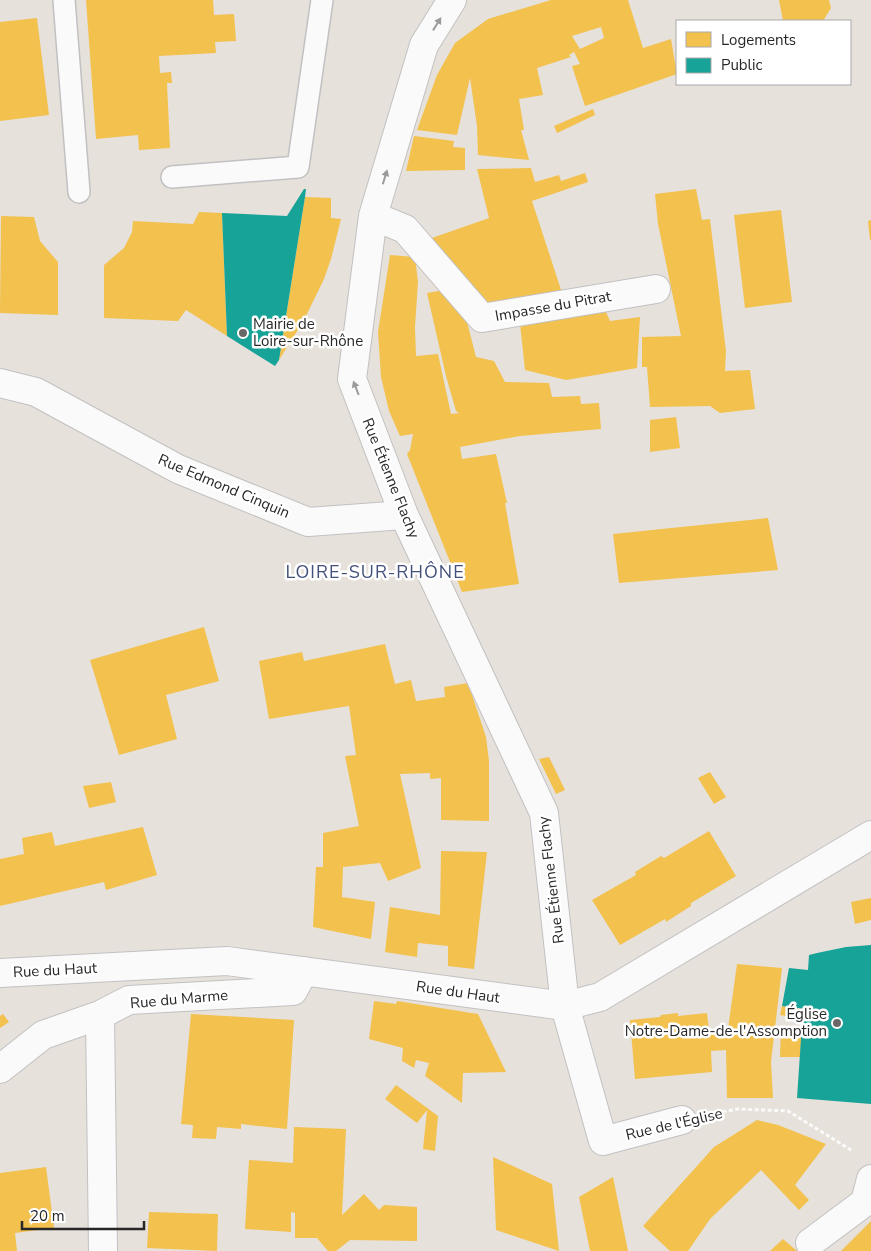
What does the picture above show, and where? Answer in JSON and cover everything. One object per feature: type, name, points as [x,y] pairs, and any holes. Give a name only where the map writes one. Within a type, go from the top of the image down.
[{"type":"street","name":"Rue Étienne Flachy","points":[[452,0],[424,44],[373,216],[352,379],[404,515],[544,814],[566,1006]]},
{"type":"street","name":"Impasse du Pitrat","points":[[373,216],[405,228],[482,318],[656,289]]},
{"type":"street","name":"Rue Edmond Cinquin","points":[[0,383],[36,392],[178,468],[308,522],[404,515]]},
{"type":"street","name":"Rue du Haut","points":[[0,973],[227,961],[566,1006],[600,998],[871,835]]},
{"type":"street","name":"Rue du Marme","points":[[0,1069],[43,1035],[100,1015],[129,1000],[293,991],[304,971]]},
{"type":"street","name":"Rue de l'Église","points":[[566,1006],[602,1141],[682,1120]]},
{"type":"street","points":[[100,1015],[103,1251]]},
{"type":"street","points":[[810,1243],[865,1202],[871,1179]]},
{"type":"lane","points":[[64,0],[79,192]]},
{"type":"lane","points":[[172,176],[298,167],[322,0]]},
{"type":"path","name":"Rue de l'Église","points":[[682,1120],[738,1109],[788,1111],[854,1152]]},
{"type":"building: Logements","points":[[86,0],[213,0],[214,15],[234,14],[236,41],[215,42],[216,53],[159,56],[160,73],[171,72],[172,83],[167,83],[170,148],[139,150],[138,135],[96,139]]},
{"type":"building: Logements","points":[[551,0],[628,0],[643,48],[671,39],[676,74],[585,106],[572,66],[580,64],[574,52],[569,55],[571,57],[537,68],[543,95],[519,99],[524,130],[521,130],[529,160],[478,155],[477,126],[470,78],[457,135],[417,130],[437,75],[455,43],[488,19]],"holes":[[[601,27],[604,38],[580,49],[572,36]]]},
{"type":"building: Logements","points":[[779,0],[829,0],[831,8],[824,20],[783,20]]},
{"type":"building: Logements","points":[[37,18],[49,115],[0,121],[0,22]]},
{"type":"building: Logements","points":[[593,109],[595,115],[557,133],[554,126]]},
{"type":"building: Logements","points":[[414,136],[454,141],[453,147],[465,148],[465,170],[406,171]]},
{"type":"building: Logements","points":[[531,168],[535,182],[559,175],[561,181],[585,173],[588,182],[532,201],[564,299],[492,305],[480,299],[432,238],[489,218],[477,169]]},
{"type":"building: Logements","points":[[696,189],[702,220],[710,219],[726,351],[725,371],[750,370],[755,409],[720,413],[710,406],[650,407],[647,367],[642,367],[642,337],[681,336],[658,224],[655,194]]},
{"type":"building: Logements","points":[[305,197],[331,198],[331,218],[341,219],[324,279],[304,320],[279,360]]},
{"type":"building: Logements","points":[[781,210],[792,302],[745,308],[734,215]]},
{"type":"building: Logements","points":[[199,212],[222,213],[227,336],[186,310],[178,321],[104,318],[104,265],[124,248],[132,232],[133,221],[193,224]]},
{"type":"building: Logements","points":[[1,216],[34,217],[40,241],[58,262],[58,315],[0,313]]},
{"type":"building: Logements","points":[[871,220],[871,240],[870,240],[868,221]]},
{"type":"building: Logements","points":[[390,255],[415,257],[418,282],[415,327],[416,356],[438,354],[451,414],[459,413],[456,411],[446,376],[427,293],[444,290],[467,322],[476,357],[494,361],[505,382],[549,383],[552,397],[580,396],[581,404],[599,403],[601,429],[520,436],[460,447],[462,459],[496,454],[507,503],[505,503],[519,584],[462,592],[407,454],[410,450],[413,434],[400,436],[389,411],[381,377],[378,332]]},
{"type":"building: Logements","points":[[602,303],[610,321],[640,317],[637,368],[566,380],[525,370],[520,324]]},
{"type":"building: Logements","points":[[676,417],[680,448],[650,452],[650,420]]},
{"type":"building: Logements","points":[[768,518],[778,570],[619,583],[613,534]]},
{"type":"building: Logements","points":[[204,627],[219,681],[166,695],[177,739],[119,755],[90,660]]},
{"type":"building: Logements","points":[[385,644],[395,684],[411,680],[416,701],[445,697],[444,687],[468,683],[486,737],[489,761],[489,821],[441,820],[441,778],[430,779],[430,773],[400,774],[421,868],[388,881],[380,863],[343,867],[342,897],[375,902],[371,939],[313,927],[316,867],[323,867],[323,833],[359,826],[345,756],[356,755],[349,706],[269,719],[259,661],[302,652],[304,661]]},
{"type":"building: Logements","points":[[549,757],[565,790],[556,794],[539,759]]},
{"type":"building: Logements","points":[[710,772],[726,797],[714,804],[698,778]]},
{"type":"building: Logements","points":[[111,782],[116,802],[89,808],[83,786]]},
{"type":"building: Logements","points":[[143,827],[157,875],[106,890],[104,882],[0,906],[0,859],[24,854],[22,838],[52,832],[55,846]]},
{"type":"building: Logements","points":[[709,831],[736,876],[691,903],[691,906],[666,922],[665,919],[620,945],[592,900],[636,875],[635,872],[661,856],[664,858]]},
{"type":"building: Logements","points":[[441,851],[487,852],[474,969],[448,966],[448,946],[418,943],[417,957],[385,952],[390,907],[440,915]]},
{"type":"building: Logements","points":[[871,898],[871,920],[855,924],[851,902]]},
{"type":"building: Logements","points":[[737,964],[782,968],[771,1062],[773,1098],[727,1098],[726,1050],[711,1051],[712,1072],[635,1079],[630,1020],[678,1013],[678,1016],[707,1013],[709,1031],[720,1030],[721,1036],[727,1036]]},
{"type":"building: Logements","points":[[374,1001],[396,1004],[397,1001],[478,1014],[506,1072],[463,1073],[462,1103],[425,1076],[429,1063],[416,1060],[414,1068],[402,1061],[403,1048],[369,1039]]},
{"type":"building: Logements","points":[[782,1006],[803,1009],[802,1019],[780,1015]]},
{"type":"building: Logements","points":[[3,1014],[9,1022],[0,1028],[0,1016]]},
{"type":"building: Logements","points":[[191,1014],[294,1020],[287,1129],[241,1124],[241,1129],[217,1127],[216,1139],[192,1138],[193,1125],[181,1124]]},
{"type":"building: Logements","points":[[781,1026],[802,1028],[800,1057],[780,1057]]},
{"type":"building: Logements","points":[[396,1085],[438,1116],[435,1151],[423,1149],[427,1110],[417,1123],[385,1099]]},
{"type":"building: Logements","points":[[757,1120],[778,1125],[826,1144],[795,1185],[809,1200],[799,1210],[761,1170],[710,1219],[688,1251],[670,1251],[643,1226],[714,1147]]},
{"type":"building: Logements","points":[[294,1127],[346,1129],[342,1215],[364,1194],[379,1210],[384,1205],[417,1207],[417,1241],[350,1240],[336,1251],[328,1251],[317,1238],[295,1238],[295,1213],[291,1212],[291,1232],[245,1229],[249,1160],[293,1163]]},
{"type":"building: Logements","points":[[493,1157],[552,1184],[559,1251],[496,1230]]},
{"type":"building: Logements","points":[[46,1167],[54,1228],[15,1233],[17,1251],[0,1251],[0,1173]]},
{"type":"building: Logements","points":[[613,1177],[628,1251],[590,1251],[579,1197]]},
{"type":"building: Logements","points":[[149,1212],[218,1214],[217,1251],[147,1248]]},
{"type":"building: Logements","points":[[871,1221],[871,1251],[841,1251]]},
{"type":"building: Logements","points":[[783,1239],[797,1251],[770,1251]]},
{"type":"building: Public","points":[[304,189],[306,189],[305,197],[279,360],[275,366],[227,336],[222,213],[287,216]]},
{"type":"building: Public","name":"Église Notre-Dame-de-l'Assomption","points":[[871,945],[871,1104],[797,1098],[803,1009],[782,1006],[789,968],[808,970],[809,955],[846,947]]},
{"type":"place","name":"Mairie de Loire-sur-Rhône","points":[[243,333]]},
{"type":"place","name":"Église Notre-Dame-de-l'Assomption","points":[[837,1023]]},
{"type":"district","name":"LOIRE-SUR-RHÔNE","points":[[375,572]]}]
